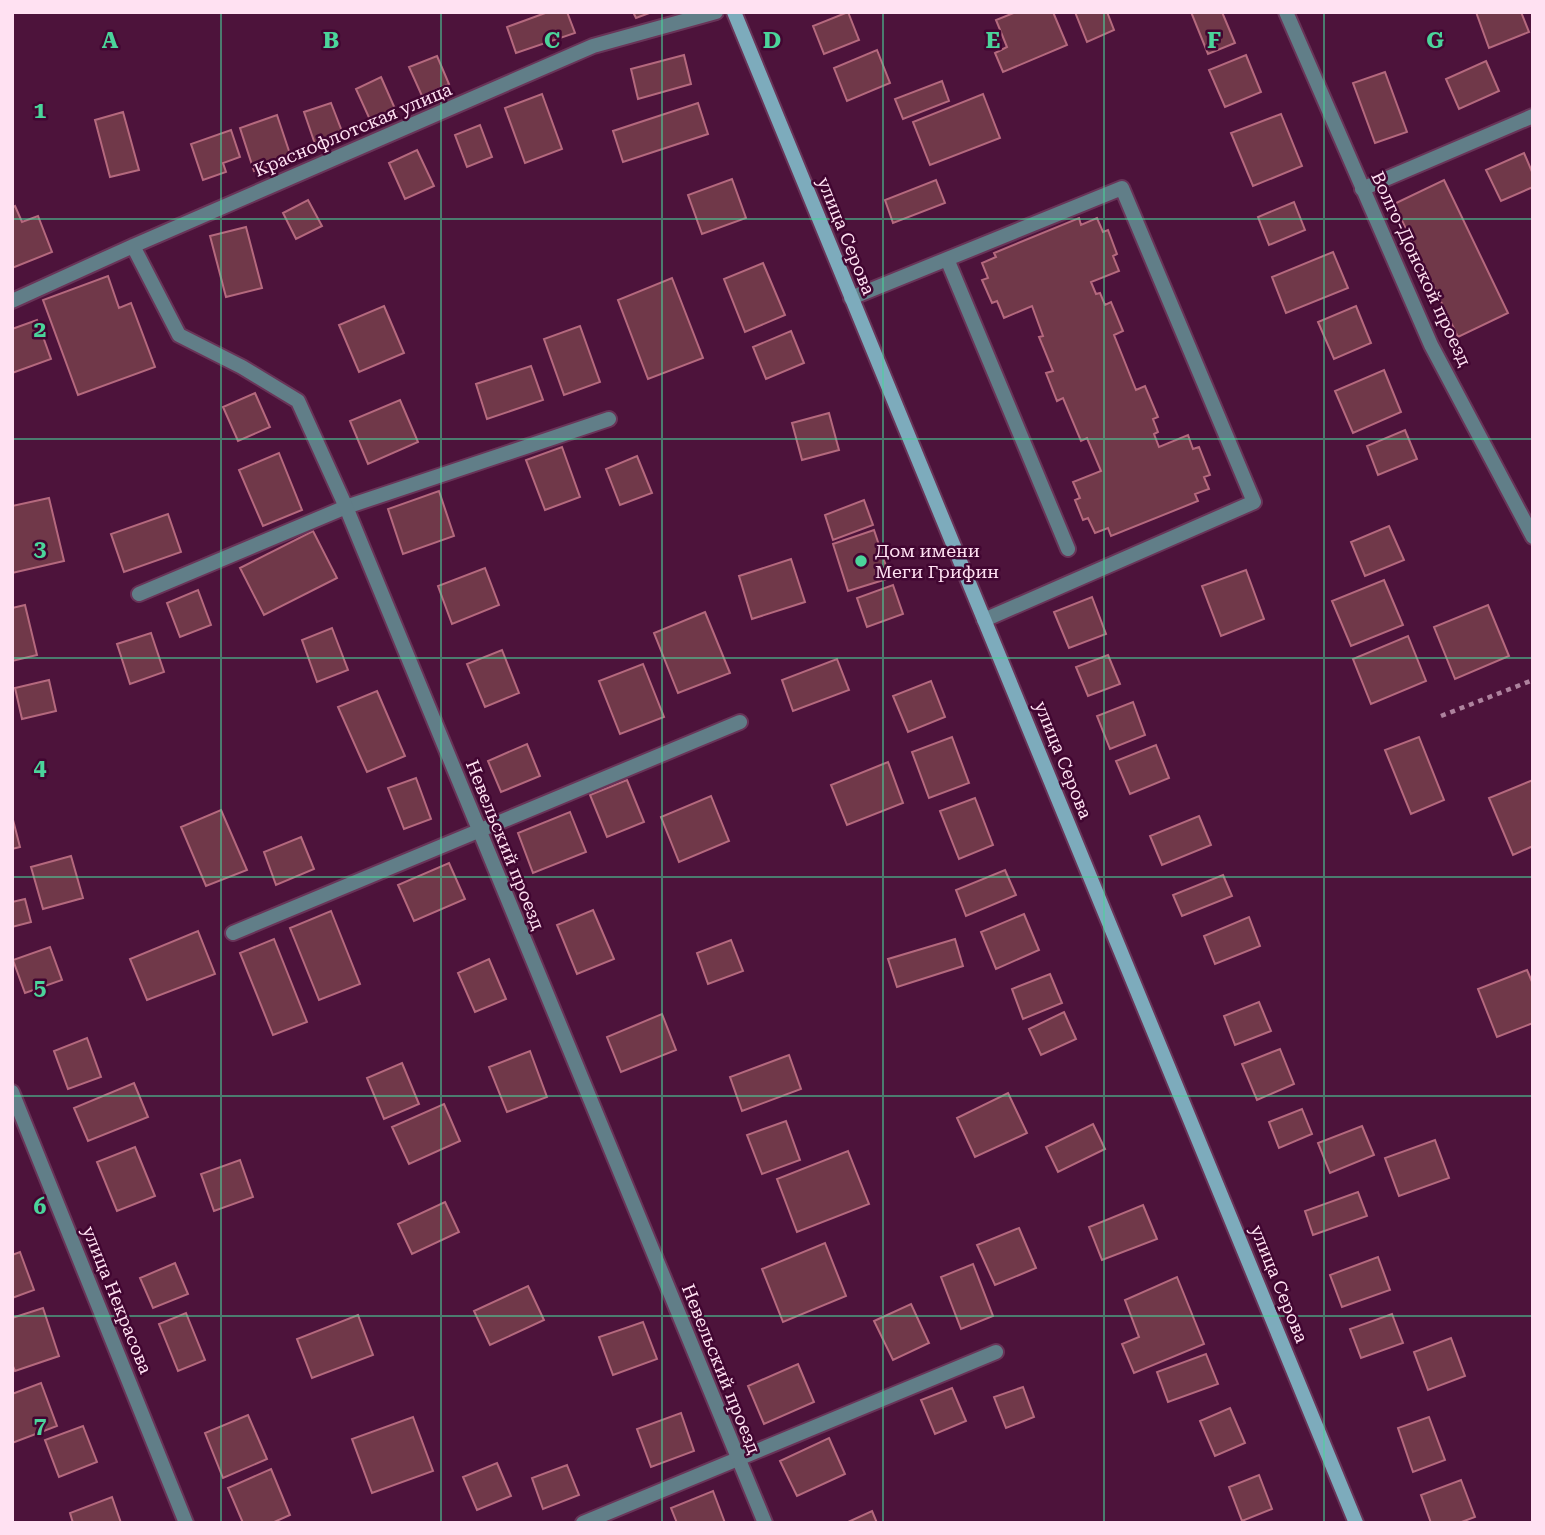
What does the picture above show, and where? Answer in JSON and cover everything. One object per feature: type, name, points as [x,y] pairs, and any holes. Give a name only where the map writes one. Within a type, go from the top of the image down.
[{"type":"main road","name":"улица Серова","points":[[734,12],[1356,1523]]},
{"type":"street","name":"Краснофлотская улица","points":[[12,301],[132,246],[593,46],[716,12]]},
{"type":"street","name":"Волго-Донской проезд","points":[[1286,12],[1431,345],[1533,537]]},
{"type":"street","points":[[1362,189],[1533,116]]},
{"type":"street","points":[[851,298],[1122,188],[1254,502],[984,620]]},
{"type":"street","name":"Невельский проезд","points":[[132,246],[179,335],[242,367],[298,401],[346,507],[765,1523]]},
{"type":"street","points":[[947,259],[1068,549]]},
{"type":"street","points":[[139,594],[346,507],[609,419]]},
{"type":"street","points":[[233,933],[740,722]]},
{"type":"street","name":"улица Некрасова","points":[[12,1092],[186,1523]]},
{"type":"street","points":[[583,1523],[996,1352]]},
{"type":"path","points":[[1441,716],[1533,680]]},
{"type":"building","points":[[548,12],[567,12],[575,33],[516,53],[507,27]]},
{"type":"building","points":[[633,12],[652,12],[636,18]]},
{"type":"building","points":[[848,12],[859,40],[824,54],[813,26]]},
{"type":"building","points":[[1016,12],[1053,12],[1067,45],[1003,72],[995,53],[1007,47],[996,20]]},
{"type":"building","points":[[1075,12],[1107,12],[1114,30],[1087,42]]},
{"type":"building","points":[[1191,12],[1222,12],[1235,43],[1208,54]]},
{"type":"building","points":[[1476,12],[1521,12],[1529,32],[1489,48]]},
{"type":"building","points":[[877,50],[890,83],[847,101],[834,68]]},
{"type":"building","points":[[684,55],[691,84],[638,99],[631,69]]},
{"type":"building","points":[[1246,55],[1261,92],[1225,107],[1209,70]]},
{"type":"building","points":[[437,56],[449,84],[422,96],[409,67]]},
{"type":"building","points":[[1486,61],[1499,91],[1459,109],[1446,79]]},
{"type":"building","points":[[1385,72],[1407,132],[1375,143],[1353,83]]},
{"type":"building","points":[[381,77],[396,111],[371,122],[356,89]]},
{"type":"building","points":[[942,81],[949,101],[903,119],[895,99]]},
{"type":"building","points":[[542,94],[562,149],[525,163],[505,108]]},
{"type":"building","points":[[983,94],[1000,138],[930,165],[913,122]]},
{"type":"building","points":[[331,103],[343,134],[315,144],[304,112]]},
{"type":"building","points":[[698,103],[708,134],[623,162],[613,131]]},
{"type":"building","points":[[123,112],[139,170],[110,177],[95,120]]},
{"type":"building","points":[[1281,114],[1302,166],[1253,186],[1231,133]]},
{"type":"building","points":[[277,115],[292,160],[254,171],[240,128]]},
{"type":"building","points":[[480,125],[492,157],[467,167],[455,135]]},
{"type":"building","points":[[231,130],[240,157],[223,163],[226,172],[203,180],[191,144]]},
{"type":"building","points":[[417,150],[434,186],[405,199],[389,163]]},
{"type":"building","points":[[1524,153],[1533,174],[1533,187],[1501,201],[1486,170]]},
{"type":"building","points":[[732,179],[746,218],[702,234],[688,195]]},
{"type":"building","points":[[936,180],[945,203],[893,223],[885,200]]},
{"type":"building","points":[[1444,180],[1508,313],[1458,337],[1394,204]]},
{"type":"building","points":[[308,200],[322,226],[296,239],[283,213]]},
{"type":"building","points":[[1294,202],[1305,230],[1269,245],[1258,217]]},
{"type":"building","points":[[15,206],[22,222],[38,216],[52,252],[12,268],[12,208]]},
{"type":"building","points":[[1079,218],[1081,225],[1097,218],[1103,232],[1108,230],[1117,254],[1113,256],[1119,271],[1091,282],[1105,305],[1111,302],[1123,331],[1114,335],[1136,390],[1145,386],[1158,417],[1153,419],[1158,432],[1154,434],[1159,447],[1188,435],[1193,449],[1199,447],[1210,475],[1204,477],[1209,489],[1195,494],[1198,501],[1111,536],[1108,528],[1095,533],[1088,518],[1083,520],[1075,500],[1080,498],[1073,482],[1101,471],[1087,438],[1081,441],[1063,398],[1057,401],[1046,373],[1053,371],[1039,337],[1043,336],[1032,306],[1004,318],[997,301],[992,303],[982,280],[988,278],[982,263],[996,257],[994,253]]},
{"type":"building","points":[[246,227],[262,288],[226,297],[210,236]]},
{"type":"building","points":[[1333,252],[1348,288],[1286,313],[1272,277]]},
{"type":"building","points":[[763,263],[785,315],[745,332],[724,279]]},
{"type":"building","points":[[108,276],[119,308],[131,303],[155,367],[78,395],[43,300]]},
{"type":"building","points":[[672,278],[703,358],[648,379],[618,300]]},
{"type":"building","points":[[384,306],[404,353],[359,372],[339,325]]},
{"type":"building","points":[[1356,306],[1371,343],[1334,359],[1318,322]]},
{"type":"building","points":[[37,320],[51,359],[12,373],[12,329]]},
{"type":"building","points":[[580,326],[600,382],[564,395],[544,339]]},
{"type":"building","points":[[791,331],[804,363],[766,379],[753,347]]},
{"type":"building","points":[[531,366],[543,400],[487,419],[476,384]]},
{"type":"building","points":[[1384,370],[1401,412],[1353,433],[1335,391]]},
{"type":"building","points":[[255,393],[270,427],[238,441],[223,407]]},
{"type":"building","points":[[400,400],[418,442],[368,464],[350,421]]},
{"type":"building","points":[[829,413],[839,450],[802,460],[792,423]]},
{"type":"building","points":[[1405,430],[1417,459],[1378,475],[1367,446]]},
{"type":"building","points":[[562,447],[580,497],[545,510],[526,460]]},
{"type":"building","points":[[279,453],[302,510],[263,526],[239,470]]},
{"type":"building","points":[[637,456],[652,493],[620,505],[606,469]]},
{"type":"building","points":[[439,491],[454,536],[403,554],[388,509]]},
{"type":"building","points":[[49,498],[64,561],[12,573],[12,506]]},
{"type":"building","points":[[864,500],[873,525],[833,540],[825,515]]},
{"type":"building","points":[[168,514],[181,552],[124,572],[111,534]]},
{"type":"building","points":[[1389,526],[1404,560],[1365,576],[1351,542]]},
{"type":"building","name":"Дом имени Меги Грифин","points":[[874,530],[890,578],[848,591],[833,544]]},
{"type":"building","points":[[313,531],[337,578],[264,615],[240,568]]},
{"type":"building","points":[[791,559],[805,602],[752,619],[739,576]]},
{"type":"building","points":[[485,568],[499,605],[452,624],[438,586]]},
{"type":"building","points":[[1246,570],[1264,619],[1221,636],[1202,586]]},
{"type":"building","points":[[1384,580],[1403,625],[1351,646],[1332,601]]},
{"type":"building","points":[[893,585],[903,614],[867,627],[857,598]]},
{"type":"building","points":[[198,590],[211,625],[180,637],[167,603]]},
{"type":"building","points":[[1092,597],[1106,634],[1069,648],[1054,612]]},
{"type":"building","points":[[25,605],[37,655],[12,661],[12,608]]},
{"type":"building","points":[[1488,605],[1509,656],[1455,679],[1434,627]]},
{"type":"building","points":[[705,612],[730,673],[678,693],[654,633]]},
{"type":"building","points":[[332,628],[348,670],[317,682],[302,640]]},
{"type":"building","points":[[151,633],[164,672],[130,684],[117,644]]},
{"type":"building","points":[[1408,636],[1426,681],[1371,704],[1353,659]]},
{"type":"building","points":[[502,650],[519,693],[485,707],[467,664]]},
{"type":"building","points":[[1108,655],[1120,684],[1088,696],[1076,667]]},
{"type":"building","points":[[837,659],[849,690],[793,711],[782,680]]},
{"type":"building","points":[[643,664],[664,717],[620,734],[599,681]]},
{"type":"building","points":[[49,680],[56,711],[22,719],[15,688]]},
{"type":"building","points":[[931,681],[945,717],[908,732],[893,696]]},
{"type":"building","points":[[377,691],[405,756],[367,772],[338,707]]},
{"type":"building","points":[[1133,702],[1145,735],[1110,749],[1097,716]]},
{"type":"building","points":[[952,737],[969,783],[929,798],[912,752]]},
{"type":"building","points":[[1419,737],[1444,800],[1411,814],[1385,750]]},
{"type":"building","points":[[527,744],[540,776],[501,792],[488,761]]},
{"type":"building","points":[[1156,745],[1169,778],[1130,794],[1116,761]]},
{"type":"building","points":[[888,762],[903,803],[847,825],[831,785]]},
{"type":"building","points":[[416,778],[431,819],[404,829],[388,788]]},
{"type":"building","points":[[627,780],[644,822],[607,837],[590,795]]},
{"type":"building","points":[[1533,780],[1533,846],[1513,855],[1489,798]]},
{"type":"building","points":[[711,796],[729,841],[679,862],[661,817]]},
{"type":"building","points":[[975,798],[993,845],[959,859],[940,811]]},
{"type":"building","points":[[221,810],[247,870],[206,886],[181,827]]},
{"type":"building","points":[[570,812],[586,852],[533,873],[518,833]]},
{"type":"building","points":[[12,816],[20,847],[12,849]]},
{"type":"building","points":[[1199,816],[1211,845],[1162,865],[1150,836]]},
{"type":"building","points":[[301,837],[314,869],[276,885],[264,852]]},
{"type":"building","points":[[71,856],[83,898],[43,909],[31,867]]},
{"type":"building","points":[[449,863],[465,899],[414,921],[398,885]]},
{"type":"building","points":[[1005,870],[1016,895],[966,916],[956,890]]},
{"type":"building","points":[[1223,875],[1232,896],[1182,916],[1173,895]]},
{"type":"building","points":[[25,899],[31,922],[12,927],[12,902]]},
{"type":"building","points":[[593,910],[614,959],[577,974],[557,925]]},
{"type":"building","points":[[331,911],[360,984],[319,1000],[290,928]]},
{"type":"building","points":[[1024,914],[1039,950],[996,969],[981,932]]},
{"type":"building","points":[[1249,917],[1260,946],[1215,964],[1204,936]]},
{"type":"building","points":[[198,931],[215,974],[147,1000],[130,959]]},
{"type":"building","points":[[274,939],[307,1022],[273,1035],[240,953]]},
{"type":"building","points":[[955,939],[963,966],[897,987],[888,959]]},
{"type":"building","points":[[731,940],[743,971],[708,984],[697,953]]},
{"type":"building","points":[[50,947],[62,980],[25,993],[13,960]]},
{"type":"building","points":[[489,959],[506,999],[475,1012],[458,973]]},
{"type":"building","points":[[1527,970],[1533,984],[1533,1023],[1497,1037],[1478,989]]},
{"type":"building","points":[[1050,974],[1062,1003],[1023,1019],[1012,989]]},
{"type":"building","points":[[1259,1002],[1271,1031],[1235,1045],[1224,1016]]},
{"type":"building","points":[[1064,1012],[1076,1039],[1041,1055],[1029,1029]]},
{"type":"building","points":[[662,1014],[676,1050],[621,1072],[607,1037]]},
{"type":"building","points":[[87,1038],[101,1077],[68,1089],[54,1051]]},
{"type":"building","points":[[1280,1049],[1294,1084],[1257,1100],[1242,1064]]},
{"type":"building","points":[[530,1051],[547,1097],[507,1112],[489,1067]]},
{"type":"building","points":[[789,1055],[801,1089],[742,1111],[730,1077]]},
{"type":"building","points":[[402,1063],[419,1104],[384,1119],[367,1078]]},
{"type":"building","points":[[134,1083],[148,1117],[88,1141],[74,1108]]},
{"type":"building","points":[[1008,1093],[1027,1133],[975,1157],[957,1118]]},
{"type":"building","points":[[444,1104],[460,1141],[409,1164],[392,1127]]},
{"type":"building","points":[[1302,1109],[1312,1134],[1279,1148],[1269,1122]]},
{"type":"building","points":[[786,1121],[800,1160],[762,1174],[747,1135]]},
{"type":"building","points":[[1093,1124],[1105,1149],[1058,1172],[1046,1147]]},
{"type":"building","points":[[1362,1126],[1374,1155],[1330,1173],[1318,1143]]},
{"type":"building","points":[[1435,1140],[1449,1178],[1399,1196],[1385,1158]]},
{"type":"building","points":[[135,1147],[155,1196],[117,1211],[97,1162]]},
{"type":"building","points":[[848,1151],[869,1204],[797,1232],[777,1179]]},
{"type":"building","points":[[240,1160],[253,1197],[214,1211],[201,1174]]},
{"type":"building","points":[[1358,1192],[1367,1216],[1313,1235],[1305,1211]]},
{"type":"building","points":[[445,1202],[459,1232],[412,1254],[398,1224]]},
{"type":"building","points":[[1143,1205],[1157,1239],[1102,1260],[1089,1227]]},
{"type":"building","points":[[1019,1228],[1036,1268],[995,1285],[977,1245]]},
{"type":"building","points":[[825,1243],[846,1296],[783,1322],[762,1269]]},
{"type":"building","points":[[20,1252],[34,1290],[12,1298],[12,1255]]},
{"type":"building","points":[[1378,1257],[1390,1290],[1342,1307],[1330,1275]]},
{"type":"building","points":[[175,1263],[188,1294],[153,1308],[140,1278]]},
{"type":"building","points":[[973,1264],[993,1316],[961,1329],[941,1277]]},
{"type":"building","points":[[1177,1277],[1204,1344],[1134,1373],[1122,1344],[1139,1337],[1125,1300]]},
{"type":"building","points":[[528,1286],[544,1320],[490,1345],[474,1311]]},
{"type":"building","points":[[911,1304],[929,1343],[893,1360],[874,1321]]},
{"type":"building","points":[[43,1308],[59,1356],[15,1371],[12,1364],[12,1318]]},
{"type":"building","points":[[186,1313],[205,1360],[178,1371],[159,1324]]},
{"type":"building","points":[[1392,1314],[1403,1343],[1361,1358],[1350,1329]]},
{"type":"building","points":[[358,1315],[373,1355],[312,1378],[297,1339]]},
{"type":"building","points":[[643,1322],[657,1359],[613,1375],[599,1337]]},
{"type":"building","points":[[1451,1338],[1465,1376],[1428,1390],[1414,1352]]},
{"type":"building","points":[[1206,1354],[1218,1384],[1168,1402],[1157,1372]]},
{"type":"building","points":[[798,1364],[814,1402],[764,1424],[748,1386]]},
{"type":"building","points":[[41,1383],[57,1426],[12,1443],[12,1394]]},
{"type":"building","points":[[1023,1387],[1034,1417],[1006,1428],[994,1397]]},
{"type":"building","points":[[952,1388],[966,1421],[935,1434],[921,1400]]},
{"type":"building","points":[[1230,1408],[1245,1443],[1215,1456],[1200,1421]]},
{"type":"building","points":[[681,1413],[694,1451],[651,1467],[637,1429]]},
{"type":"building","points":[[248,1415],[267,1459],[223,1478],[205,1433]]},
{"type":"building","points":[[413,1417],[433,1471],[372,1493],[352,1439]]},
{"type":"building","points":[[1429,1417],[1445,1460],[1413,1472],[1398,1428]]},
{"type":"building","points":[[83,1426],[97,1462],[59,1477],[45,1440]]},
{"type":"building","points":[[829,1438],[845,1474],[797,1496],[780,1461]]},
{"type":"building","points":[[497,1463],[511,1496],[477,1510],[463,1477]]},
{"type":"building","points":[[567,1465],[579,1495],[543,1509],[532,1478]]},
{"type":"building","points":[[271,1469],[290,1515],[272,1523],[243,1523],[228,1488]]},
{"type":"building","points":[[1259,1475],[1272,1509],[1242,1521],[1229,1487]]},
{"type":"building","points":[[1461,1480],[1475,1517],[1459,1523],[1431,1523],[1421,1495]]},
{"type":"building","points":[[713,1491],[725,1523],[677,1523],[671,1508]]},
{"type":"building","points":[[112,1497],[121,1523],[73,1523],[70,1513]]},
{"type":"building","points":[[872,1511],[877,1523],[846,1523]]},
{"type":"place","name":"Дом имени Меги Грифин","points":[[861,561]]}]
